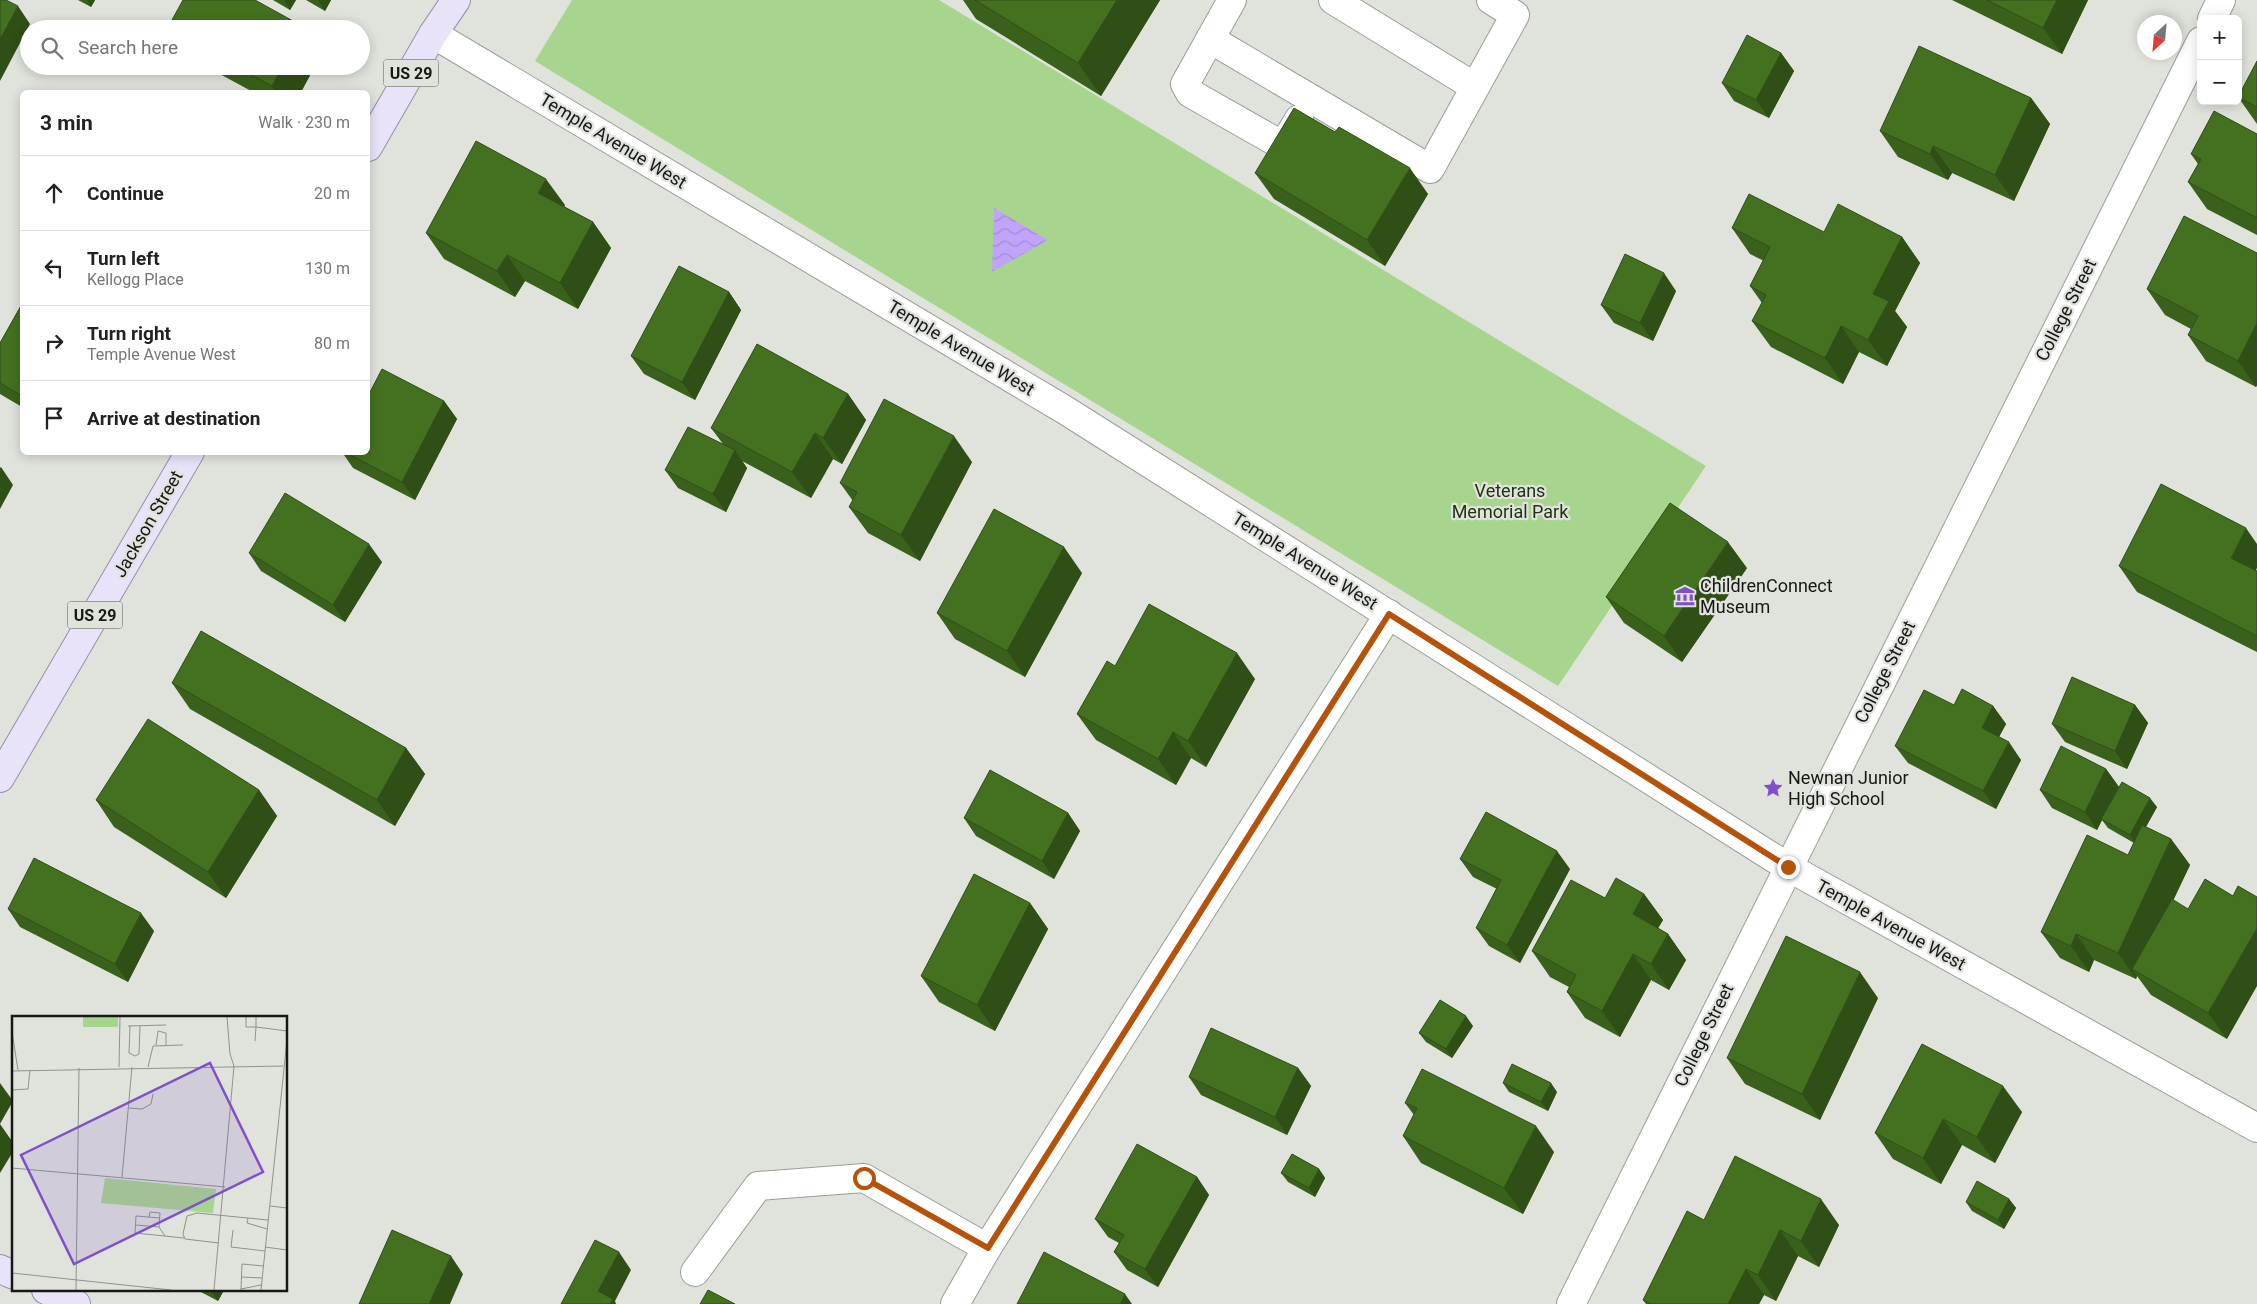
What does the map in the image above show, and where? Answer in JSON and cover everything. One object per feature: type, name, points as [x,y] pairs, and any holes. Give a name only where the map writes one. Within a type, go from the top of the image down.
[{"type":"main road","name":"US 29","points":[[370,144],[433,34],[456,0]]},
{"type":"main road","name":"Jackson Street","points":[[0,778],[188,455]]},
{"type":"main road","points":[[0,1269],[12,1274]]},
{"type":"main road","points":[[50,1292],[76,1304]]},
{"type":"street","points":[[1232,0],[1185,84],[1190,93],[1278,143],[1287,139],[1311,100]]},
{"type":"street","points":[[1332,0],[1475,87]]},
{"type":"street","points":[[1210,39],[1430,169],[1515,15],[1491,0]]},
{"type":"street","points":[[2214,15],[2221,0]]},
{"type":"street","name":"Temple Avenue West","points":[[433,34],[1065,410],[1788,867],[2257,1128]]},
{"type":"street","name":"College Street","points":[[1571,1304],[2197,49]]},
{"type":"street","points":[[955,1304],[988,1248],[1389,614]]},
{"type":"street","points":[[695,1272],[758,1186],[864,1178],[988,1248]]},
{"type":"green space","name":"Veterans Memorial Park","points":[[572,0],[939,0],[1706,466],[1558,686],[535,61]]},
{"type":"water","points":[[994,208],[1048,240],[992,272]]},
{"type":"building","points":[[0,0],[6,0],[18,6],[0,39]]},
{"type":"building","points":[[183,0],[255,0],[291,20],[172,20]]},
{"type":"building","points":[[975,0],[1117,0],[1078,63]]},
{"type":"building","points":[[1987,0],[2057,0],[2043,28]]},
{"type":"building","points":[[1747,35],[1781,53],[1756,100],[1722,83]]},
{"type":"building","points":[[1919,46],[2031,98],[1995,175],[1933,146],[1930,154],[1880,131]]},
{"type":"building","points":[[2257,61],[2257,107],[2242,99],[2242,89]]},
{"type":"building","points":[[252,75],[278,75],[272,86]]},
{"type":"building","points":[[1294,108],[1335,132],[1339,127],[1410,168],[1367,240],[1255,173]]},
{"type":"building","points":[[2214,111],[2257,134],[2257,218],[2188,182],[2201,159],[2191,154]]},
{"type":"building","points":[[476,141],[546,179],[538,193],[593,222],[560,283],[507,255],[497,271],[426,233]]},
{"type":"building","points":[[1749,194],[1824,232],[1838,204],[1902,237],[1873,294],[1889,301],[1868,340],[1841,326],[1825,358],[1752,321],[1766,295],[1750,286],[1770,247],[1732,228]]},
{"type":"building","points":[[2184,216],[2257,253],[2257,323],[2238,361],[2188,335],[2198,316],[2147,289]]},
{"type":"building","points":[[1625,254],[1664,273],[1640,323],[1601,305]]},
{"type":"building","points":[[679,266],[729,292],[682,382],[631,356]]},
{"type":"building","points":[[20,308],[20,395],[0,383],[0,343]]},
{"type":"building","points":[[757,344],[848,394],[823,438],[815,433],[792,472],[711,428]]},
{"type":"building","points":[[382,369],[444,401],[402,482],[351,455],[370,455],[370,392]]},
{"type":"building","points":[[884,399],[954,436],[901,535],[849,507],[857,492],[840,483]]},
{"type":"building","points":[[688,427],[735,450],[713,494],[665,470]]},
{"type":"building","points":[[2161,484],[2246,528],[2231,558],[2257,571],[2257,636],[2119,566]]},
{"type":"building","points":[[285,493],[369,544],[333,605],[249,553]]},
{"type":"building","points":[[1670,503],[1728,542],[1664,636],[1606,597]]},
{"type":"building","points":[[994,509],[1064,547],[1007,651],[937,613]]},
{"type":"building","points":[[1149,604],[1237,653],[1188,741],[1173,732],[1158,759],[1077,714],[1107,661],[1115,666]]},
{"type":"building","points":[[201,631],[406,748],[377,800],[172,683]]},
{"type":"building","points":[[2072,677],[2135,705],[2115,751],[2052,724]]},
{"type":"building","points":[[1962,689],[1993,706],[1982,728],[2009,742],[1983,791],[1895,746],[1924,690],[1954,705]]},
{"type":"building","points":[[148,719],[259,790],[208,872],[96,800]]},
{"type":"building","points":[[2061,746],[2106,769],[2085,812],[2040,790]]},
{"type":"building","points":[[990,770],[1068,813],[1042,861],[964,818]]},
{"type":"building","points":[[2122,782],[2150,798],[2130,835],[2101,819]]},
{"type":"building","points":[[1486,812],[1557,851],[1507,945],[1476,928],[1501,880],[1460,859]]},
{"type":"building","points":[[2142,825],[2171,839],[2118,953],[2076,934],[2071,946],[2041,932],[2087,835],[2128,855]]},
{"type":"building","points":[[34,858],[141,913],[115,964],[8,909]]},
{"type":"building","points":[[974,874],[1030,903],[977,1005],[921,976]]},
{"type":"building","points":[[1616,878],[1644,894],[1633,914],[1668,934],[1651,964],[1633,954],[1602,1011],[1567,992],[1576,975],[1532,951],[1571,880],[1605,898]]},
{"type":"building","points":[[2205,879],[2233,896],[2238,886],[2257,897],[2257,928],[2208,1013],[2132,969],[2172,899],[2188,909]]},
{"type":"building","points":[[1786,936],[1860,972],[1802,1094],[1727,1058]]},
{"type":"building","points":[[1440,1000],[1466,1016],[1446,1049],[1419,1033]]},
{"type":"building","points":[[1211,1028],[1298,1068],[1275,1117],[1189,1077]]},
{"type":"building","points":[[1922,1044],[2003,1086],[1977,1137],[1943,1119],[1923,1158],[1875,1133]]},
{"type":"building","points":[[1512,1064],[1551,1083],[1541,1102],[1503,1083]]},
{"type":"building","points":[[1422,1069],[1536,1126],[1504,1188],[1403,1136],[1417,1108],[1405,1103]]},
{"type":"building","points":[[1137,1144],[1197,1177],[1145,1269],[1114,1252],[1124,1235],[1095,1219]]},
{"type":"building","points":[[1292,1154],[1319,1169],[1309,1188],[1281,1173]]},
{"type":"building","points":[[1735,1156],[1821,1199],[1801,1241],[1780,1230],[1758,1275],[1746,1269],[1728,1304],[1651,1304],[1643,1300],[1687,1211],[1704,1220]]},
{"type":"building","points":[[1977,1181],[2009,1199],[1998,1220],[1966,1202]]},
{"type":"building","points":[[392,1230],[451,1256],[429,1304],[359,1304]]},
{"type":"building","points":[[595,1240],[619,1252],[598,1291],[613,1299],[610,1304],[561,1304]]},
{"type":"building","points":[[1044,1252],[1125,1294],[1120,1304],[1017,1304]]},
{"type":"building","points":[[708,1290],[735,1304],[700,1304]]},
{"type":"place","name":"ChildrenConnect Museum","points":[[1685,596]]},
{"type":"place","name":"Newnan Junior High School","points":[[1773,788]]},
{"type":"route","points":[[864,1178],[988,1248],[1389,614],[1788,867]]}]
